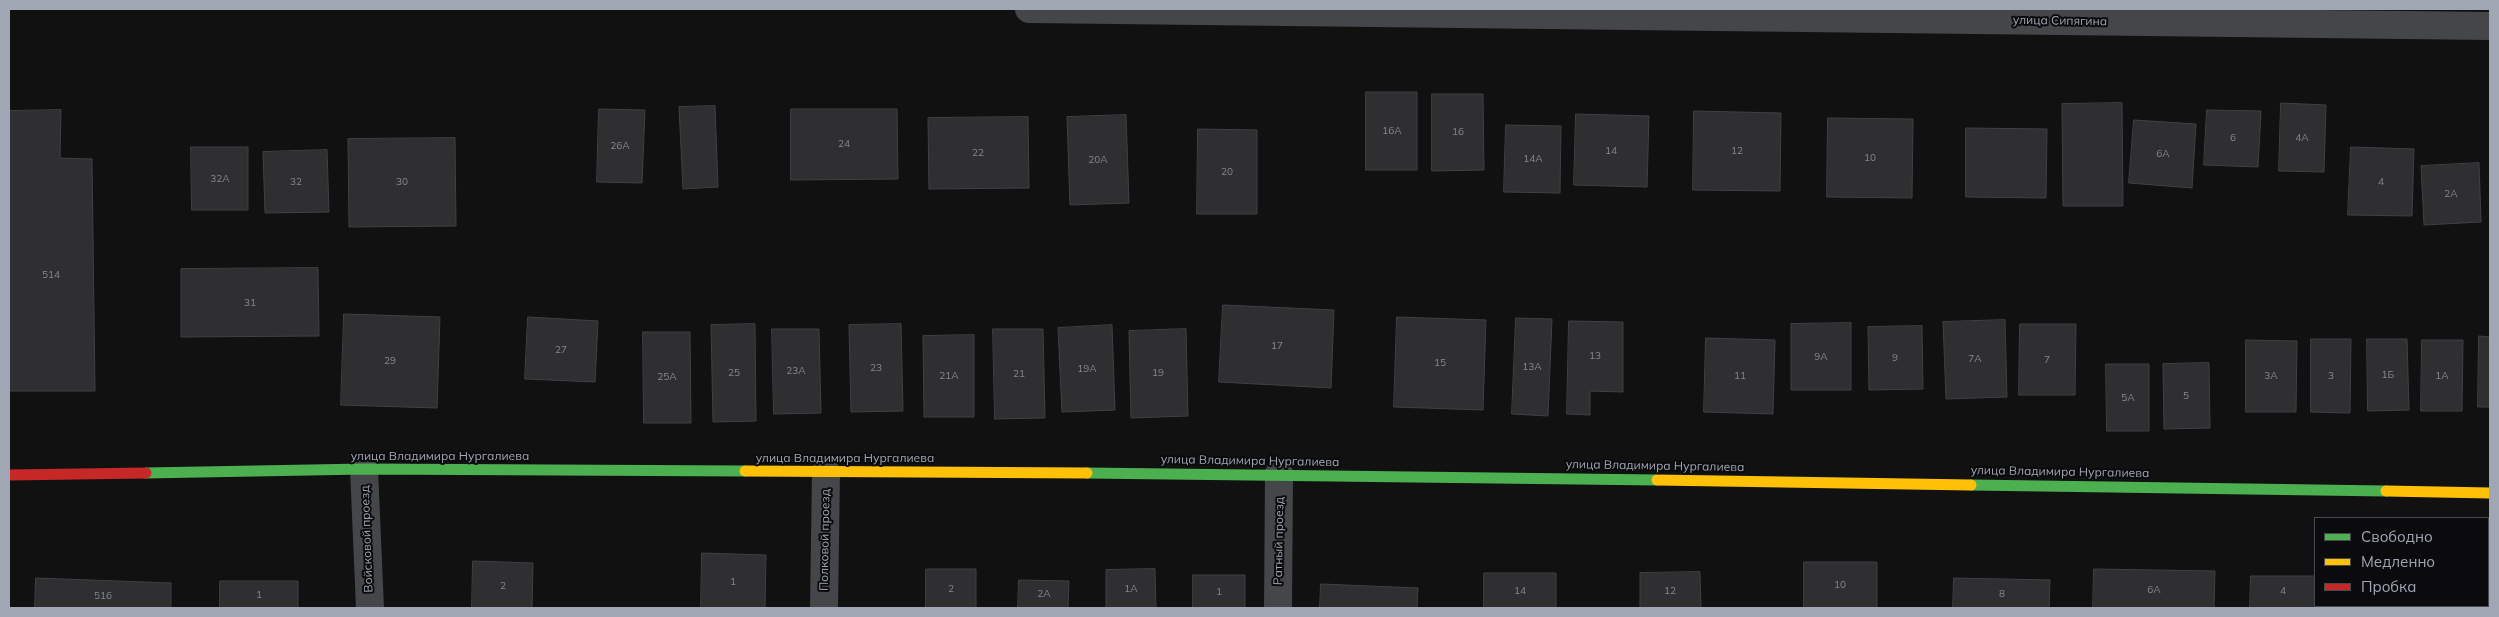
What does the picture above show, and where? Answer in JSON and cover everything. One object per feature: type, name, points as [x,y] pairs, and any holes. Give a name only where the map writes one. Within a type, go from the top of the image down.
[{"type":"street","name":"улица Сипягина","points":[[1029,9],[2490,26]]},
{"type":"street","name":"улица Владимира Нургалиева","points":[[9,475],[364,469],[1279,474],[2490,492]]},
{"type":"street","name":"Войсковой проезд","points":[[364,469],[370,608]]},
{"type":"street","name":"Полковой проезд","points":[[824,608],[826,472]]},
{"type":"street","name":"Ратный проезд","points":[[1278,608],[1279,474]]},
{"type":"building","points":[[1366,92],[1417,92],[1417,170],[1366,170]]},
{"type":"building","points":[[1432,94],[1483,94],[1484,170],[1432,171]]},
{"type":"building","points":[[2122,103],[2123,206],[2063,206],[2062,104]]},
{"type":"building","points":[[2281,103],[2326,105],[2324,172],[2279,171]]},
{"type":"building","points":[[715,106],[718,187],[683,189],[679,107]]},
{"type":"building","points":[[599,109],[645,110],[642,183],[597,182]]},
{"type":"building","points":[[791,109],[897,109],[898,179],[791,180]]},
{"type":"building","points":[[61,110],[60,158],[92,159],[95,391],[9,391],[9,111]]},
{"type":"building","points":[[2207,110],[2261,111],[2258,167],[2204,165]]},
{"type":"building","points":[[1694,111],[1781,113],[1780,191],[1693,190]]},
{"type":"building","points":[[1576,114],[1649,116],[1647,187],[1574,185]]},
{"type":"building","points":[[1126,115],[1129,203],[1070,205],[1067,117]]},
{"type":"building","points":[[1028,117],[1029,188],[929,189],[928,118]]},
{"type":"building","points":[[1828,118],[1913,119],[1912,198],[1827,197]]},
{"type":"building","points":[[2134,120],[2196,124],[2192,188],[2129,183]]},
{"type":"building","points":[[1506,125],[1561,126],[1560,193],[1504,192]]},
{"type":"building","points":[[1966,128],[2047,129],[2046,198],[1966,197]]},
{"type":"building","points":[[1198,129],[1257,130],[1257,214],[1197,214]]},
{"type":"building","points":[[455,138],[456,226],[349,227],[348,139]]},
{"type":"building","points":[[191,147],[248,147],[248,210],[192,210]]},
{"type":"building","points":[[2351,147],[2414,149],[2412,216],[2348,215]]},
{"type":"building","points":[[327,150],[329,212],[265,213],[263,152]]},
{"type":"building","points":[[2479,163],[2481,222],[2424,225],[2421,166]]},
{"type":"building","points":[[318,268],[319,336],[181,337],[181,269]]},
{"type":"building","points":[[1223,305],[1334,310],[1331,388],[1219,382]]},
{"type":"building","points":[[344,314],[440,317],[437,408],[341,405]]},
{"type":"building","points":[[528,317],[598,321],[595,382],[525,379]]},
{"type":"building","points":[[1397,317],[1486,320],[1483,410],[1394,407]]},
{"type":"building","points":[[1516,318],[1552,319],[1548,416],[1512,414]]},
{"type":"building","points":[[2005,320],[2007,397],[1946,399],[1943,322]]},
{"type":"building","points":[[1569,321],[1623,322],[1623,392],[1590,391],[1590,415],[1567,414]]},
{"type":"building","points":[[1851,323],[1851,390],[1791,390],[1791,324]]},
{"type":"building","points":[[755,324],[756,421],[713,422],[711,325]]},
{"type":"building","points":[[901,324],[903,411],[851,412],[849,325]]},
{"type":"building","points":[[2020,324],[2076,324],[2075,395],[2019,395]]},
{"type":"building","points":[[1112,325],[1115,410],[1062,412],[1058,328]]},
{"type":"building","points":[[1922,326],[1923,389],[1869,390],[1868,327]]},
{"type":"building","points":[[772,329],[819,329],[821,413],[774,414]]},
{"type":"building","points":[[993,329],[1043,329],[1045,418],[995,419]]},
{"type":"building","points":[[1186,329],[1188,416],[1131,418],[1129,331]]},
{"type":"building","points":[[643,332],[690,332],[691,423],[644,423]]},
{"type":"building","points":[[974,335],[974,417],[924,417],[923,336]]},
{"type":"building","points":[[2479,336],[2490,337],[2490,407],[2478,407]]},
{"type":"building","points":[[1706,338],[1775,340],[1773,414],[1704,412]]},
{"type":"building","points":[[2311,339],[2351,339],[2350,413],[2311,412]]},
{"type":"building","points":[[2367,339],[2407,339],[2409,410],[2368,411]]},
{"type":"building","points":[[2246,340],[2297,341],[2296,412],[2246,412]]},
{"type":"building","points":[[2422,340],[2463,340],[2462,411],[2421,411]]},
{"type":"building","points":[[2209,363],[2210,428],[2164,429],[2163,364]]},
{"type":"building","points":[[2106,364],[2149,364],[2149,431],[2107,431]]},
{"type":"building","points":[[702,553],[766,555],[765,608],[701,608]]},
{"type":"building","points":[[473,561],[533,563],[532,608],[472,608]]},
{"type":"building","points":[[1804,562],[1877,562],[1877,608],[1804,608]]},
{"type":"building","points":[[926,569],[976,569],[976,608],[926,608]]},
{"type":"building","points":[[1155,569],[1156,608],[1106,608],[1106,570]]},
{"type":"building","points":[[2094,569],[2215,571],[2214,608],[2093,608]]},
{"type":"building","points":[[1700,572],[1701,608],[1640,608],[1640,573]]},
{"type":"building","points":[[1484,573],[1556,573],[1556,608],[1484,608]]},
{"type":"building","points":[[1193,575],[1245,575],[1245,608],[1193,608]]},
{"type":"building","points":[[2251,576],[2314,576],[2314,607],[2363,607],[2363,608],[2250,608]]},
{"type":"building","points":[[2490,576],[2490,608],[2390,608],[2489,607]]},
{"type":"building","points":[[36,578],[171,583],[171,608],[35,608]]},
{"type":"building","points":[[1954,578],[2050,580],[2049,608],[1953,608]]},
{"type":"building","points":[[1019,580],[1069,581],[1068,608],[1018,608]]},
{"type":"building","points":[[220,581],[298,581],[298,608],[220,608]]},
{"type":"building","points":[[1321,584],[1418,588],[1417,608],[1320,608]]},
{"type":"traffic: fast","points":[[146,473],[364,469],[745,471]]},
{"type":"traffic: fast","points":[[1087,473],[1657,480]]},
{"type":"traffic: fast","points":[[1971,485],[2386,491]]},
{"type":"traffic: slow","points":[[745,471],[1087,473]]},
{"type":"traffic: slow","points":[[1657,480],[1971,485]]},
{"type":"traffic: slow","points":[[2386,491],[2490,493]]},
{"type":"traffic: jam","points":[[9,475],[146,473]]}]
